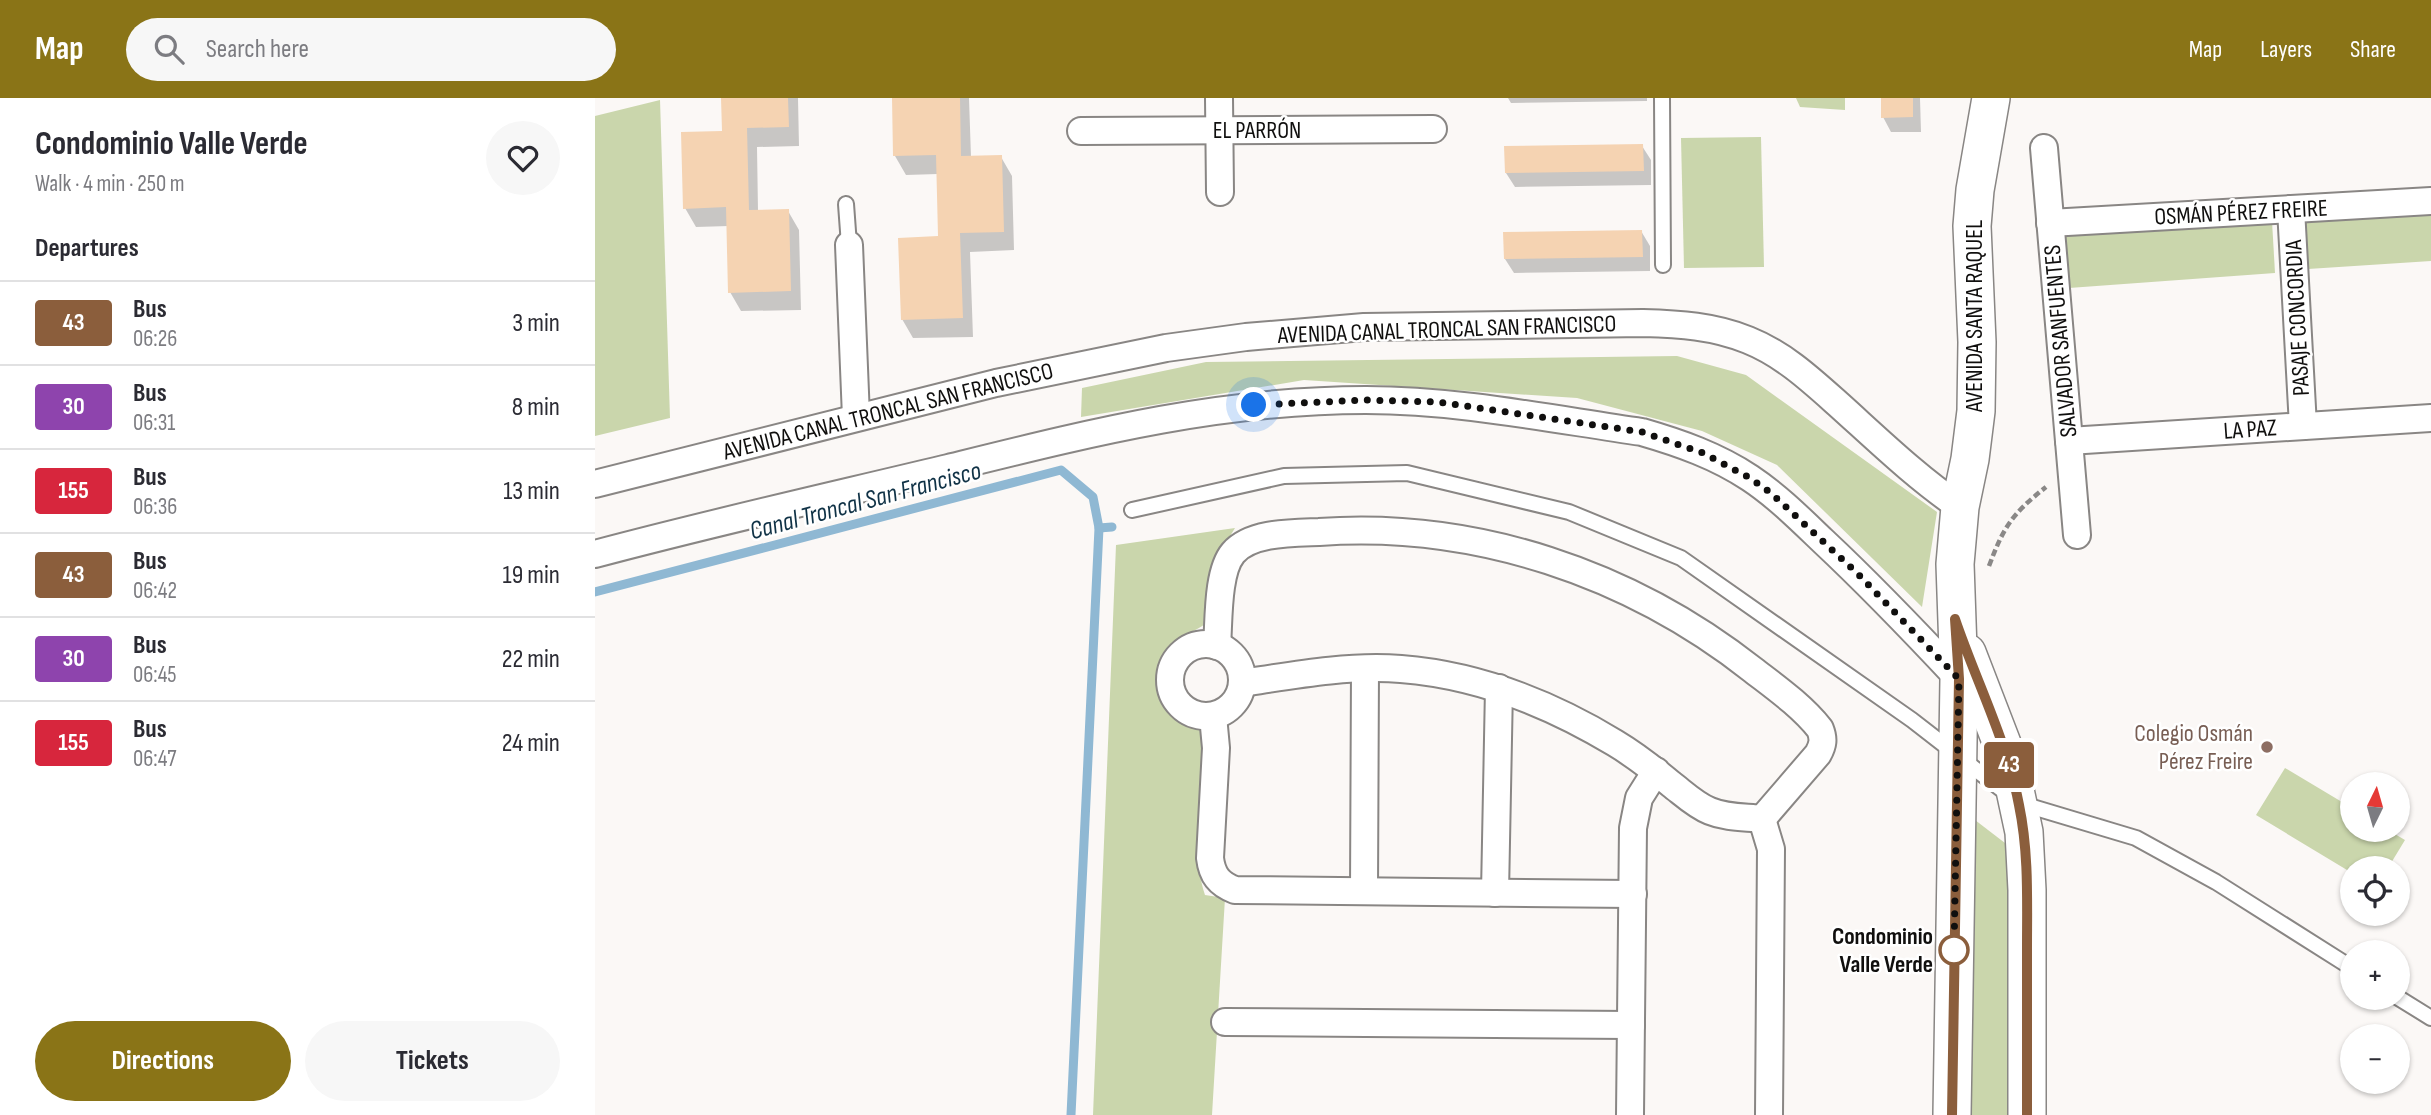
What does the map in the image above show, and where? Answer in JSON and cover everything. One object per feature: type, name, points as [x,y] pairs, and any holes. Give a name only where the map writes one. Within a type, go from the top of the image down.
[{"type":"main road","name":"AVENIDA SANTA RAQUEL","points":[[1955,619],[1955,564],[1960,507],[1970,459],[1977,399],[1972,226],[1975,190],[1991,98]]},
{"type":"main road","points":[[1952,1115],[1959,679],[1955,619]]},
{"type":"main road","points":[[1955,619],[2004,749],[2019,803],[2027,871],[2027,1115]]},
{"type":"street","points":[[1219,98],[1220,192]]},
{"type":"street","name":"EL PARRÓN","points":[[1081,131],[1433,129]]},
{"type":"street","name":"SALVADOR SANFUENTES","points":[[2044,148],[2077,535]]},
{"type":"street","name":"OSMÁN PÉREZ FREIRE","points":[[2050,223],[2431,201]]},
{"type":"street","name":"PASAJE CONCORDIA","points":[[2291,209],[2302,426]]},
{"type":"street","points":[[849,245],[856,417]]},
{"type":"street","name":"AVENIDA CANAL TRONCAL SAN FRANCISCO","points":[[595,484],[856,417],[1086,363],[1166,348],[1246,337],[1364,327],[1673,323],[1724,331],[1786,360],[1804,373],[1934,490],[1960,507]]},
{"type":"street","points":[[595,554],[817,498],[1172,416],[1295,401],[1438,402],[1642,432],[1673,441],[1727,465],[1771,493],[1815,533],[1959,679]]},
{"type":"street","name":"LA PAZ","points":[[2070,454],[2302,426],[2431,418]]},
{"type":"street","points":[[1217,646],[1226,565],[1240,547],[1258,538],[1298,533],[1384,530],[1474,541],[1565,565],[1609,583],[1692,626],[1768,682],[1820,729],[1823,737],[1818,754],[1762,819]]},
{"type":"street","points":[[1205,644],[1228,651],[1236,659],[1242,682],[1240,694],[1225,712],[1201,717],[1180,706],[1173,696],[1170,673],[1183,652],[1193,646],[1205,644]]},
{"type":"street","points":[[1364,891],[1366,669]]},
{"type":"street","points":[[1242,682],[1297,674],[1399,669],[1499,688],[1543,704],[1585,725],[1708,810],[1728,816],[1762,819]]},
{"type":"street","points":[[1495,893],[1499,688]]},
{"type":"street","points":[[1213,716],[1216,748],[1210,858],[1211,869],[1225,886],[1235,890],[1633,894]]},
{"type":"street","points":[[1630,1115],[1635,813],[1645,786],[1655,771]]},
{"type":"street","points":[[1762,819],[1770,849],[1769,1115]]},
{"type":"street","points":[[1225,1023],[1631,1025]]},
{"type":"lane","points":[[1662,98],[1663,265]]},
{"type":"lane","points":[[846,204],[849,245]]},
{"type":"lane","points":[[1132,510],[1284,476],[1407,473],[1569,512],[1681,558],[1876,694],[2019,803],[2136,838],[2216,882],[2340,960]]},
{"type":"lane","points":[[2410,1005],[2431,1018]]},
{"type":"path","points":[[1986,574],[2000,537],[2019,509],[2070,454]]},
{"type":"green space","points":[[1796,98],[1845,98],[1845,110],[1800,107]]},
{"type":"green space","points":[[660,100],[670,418],[595,436],[595,116]]},
{"type":"green space","points":[[1761,137],[1764,267],[1684,268],[1681,138]]},
{"type":"green space","points":[[2431,209],[2431,261],[2308,269],[2304,218]]},
{"type":"green space","points":[[2272,221],[2275,273],[2069,288],[2066,236]]},
{"type":"green space","points":[[1677,356],[1746,375],[1937,512],[1922,607],[1777,465],[1702,431],[1577,398],[1304,380],[1081,417],[1082,388],[1206,362]]},
{"type":"green space","points":[[1235,528],[1219,554],[1207,622],[1170,649],[1163,672],[1166,698],[1206,729],[1200,791],[1198,858],[1205,895],[1225,898],[1212,1115],[1093,1115],[1116,545]]},
{"type":"green space","points":[[2285,768],[2340,801],[2340,842],[2404,842],[2395,856],[2340,856],[2340,866],[2256,815]]},
{"type":"green space","points":[[1975,820],[2018,853],[2015,1115],[1968,1115]]},
{"type":"building","points":[[721,98],[788,98],[789,127],[747,128],[749,210],[789,209],[791,291],[728,293],[726,207],[683,209],[681,132],[722,131]]},
{"type":"building","points":[[892,98],[960,98],[961,156],[1002,155],[1004,232],[960,233],[963,318],[901,320],[898,238],[938,236],[936,155],[893,156]]},
{"type":"building","points":[[1881,98],[1913,98],[1913,117],[1881,118]]},
{"type":"building","points":[[1643,144],[1644,171],[1505,173],[1504,146]]},
{"type":"building","points":[[1642,230],[1643,257],[1504,259],[1503,232]]},
{"type":"waterway","name":"Canal Troncal San Francisco","points":[[595,592],[1061,470],[1093,497],[1099,528],[1112,527]]},
{"type":"waterway","points":[[1071,1115],[1099,528]]},
{"type":"bus line","name":"43","points":[[1952,1115],[1959,679],[1955,619],[2013,776],[2024,832],[2027,861],[2027,1115]]},
{"type":"place","name":"Colegio Osmán Pérez Freire","points":[[2267,747]]},
{"type":"place","name":"Condominio Valle Verde","points":[[1954,950]]},
{"type":"route","points":[[1254,405],[1295,401],[1438,402],[1642,432],[1703,453],[1750,478],[1771,493],[1857,573],[1959,679],[1954,950]]}]
